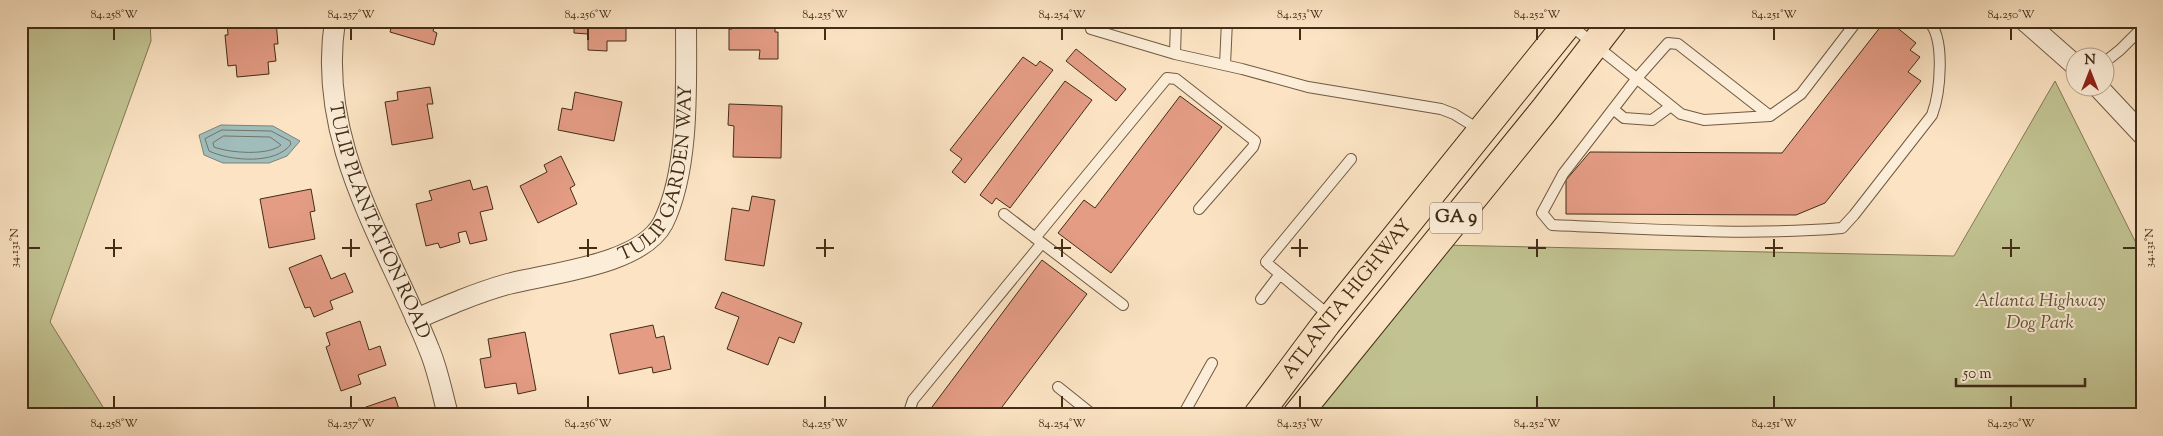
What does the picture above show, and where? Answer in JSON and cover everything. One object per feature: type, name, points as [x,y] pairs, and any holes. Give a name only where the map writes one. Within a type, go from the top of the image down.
[{"type":"main road","name":"ATLANTA HIGHWAY","points":[[1297,415],[1613,21]]},
{"type":"main road","name":"ATLANTA HIGHWAY","points":[[1258,415],[1331,318],[1570,22]]},
{"type":"street","name":"TULIP PLANTATION ROAD","points":[[335,21],[332,43],[331,82],[339,134],[357,190],[430,350],[448,415]]},
{"type":"street","name":"TULIP GARDEN WAY","points":[[416,320],[451,303],[507,285],[589,266],[629,254],[649,239],[662,224],[677,184],[682,156],[686,21]]},
{"type":"street","points":[[2025,21],[2066,57]]},
{"type":"street","points":[[2108,98],[2142,134]]},
{"type":"lane","points":[[1091,21],[1091,28],[1175,54],[1308,87],[1441,109],[1454,114],[1483,132]]},
{"type":"lane","points":[[1175,54],[1176,21]]},
{"type":"lane","points":[[1225,65],[1227,21]]},
{"type":"lane","points":[[1570,22],[1680,114],[1704,120],[1770,116],[1802,94],[1857,21]]},
{"type":"lane","points":[[1770,116],[1678,44],[1668,42],[1637,78],[1563,174],[1542,213],[1552,225],[1687,230],[1806,231],[1842,228],[1932,115],[1937,102],[1939,45],[1934,27],[1928,21]]},
{"type":"lane","points":[[2116,53],[2142,28]]},
{"type":"lane","points":[[908,415],[913,400],[1167,78],[1176,79],[1255,141],[1253,148],[1198,208]]},
{"type":"lane","points":[[1613,109],[1624,118],[1652,120],[1671,106]]},
{"type":"lane","points":[[1331,318],[1267,263],[1351,159]]},
{"type":"lane","points":[[1004,214],[1123,305]]},
{"type":"lane","points":[[1261,299],[1280,274]]},
{"type":"lane","points":[[1183,415],[1212,362]]},
{"type":"lane","points":[[1058,387],[1093,415]]},
{"type":"green space","points":[[21,21],[150,21],[151,41],[50,322],[108,415],[21,415]]},
{"type":"green space","name":"Atlanta Highway Dog Park","points":[[2055,81],[2142,255],[2142,415],[1307,415],[1441,245],[1954,256]]},
{"type":"water","points":[[221,125],[273,126],[300,141],[287,156],[269,163],[223,163],[204,155],[199,135]]},
{"type":"building","points":[[227,21],[245,21],[245,24],[276,21],[278,44],[274,44],[276,61],[268,62],[269,74],[237,77],[236,65],[228,66],[225,35],[228,35]]},
{"type":"building","points":[[393,21],[436,21],[433,31],[437,33],[434,45],[390,32]]},
{"type":"building","points":[[574,21],[626,23],[626,41],[607,41],[607,51],[588,50],[588,34],[574,33]]},
{"type":"building","points":[[732,21],[775,21],[775,32],[778,32],[778,59],[759,59],[760,50],[729,50],[729,29],[732,29]]},
{"type":"building","points":[[1885,21],[1889,21],[1916,43],[1910,50],[1920,57],[1908,72],[1921,81],[1825,203],[1796,215],[1566,214],[1566,180],[1590,152],[1782,153]]},
{"type":"building","points":[[1076,49],[1126,89],[1116,101],[1066,61]]},
{"type":"building","points":[[1023,57],[1036,66],[1040,61],[1053,70],[965,183],[952,172],[962,159],[950,150]]},
{"type":"building","points":[[1065,81],[1092,100],[1010,208],[996,198],[992,204],[980,195]]},
{"type":"building","points":[[430,87],[433,104],[427,104],[433,138],[392,145],[385,102],[398,100],[397,92]]},
{"type":"building","points":[[575,92],[622,102],[614,141],[558,130],[562,108],[572,110]]},
{"type":"building","points":[[1180,96],[1222,127],[1111,273],[1058,233],[1084,200],[1095,208]]},
{"type":"building","points":[[729,104],[782,106],[781,158],[733,157],[734,126],[728,125]]},
{"type":"building","points":[[561,156],[575,185],[570,188],[577,204],[538,223],[520,186],[547,172],[544,165]]},
{"type":"building","points":[[470,180],[473,190],[487,186],[493,209],[480,212],[487,240],[470,244],[466,231],[458,233],[460,242],[440,248],[438,243],[426,246],[416,204],[432,200],[429,191]]},
{"type":"building","points":[[311,189],[315,211],[310,212],[315,239],[269,248],[260,199]]},
{"type":"building","points":[[752,196],[775,200],[764,266],[725,260],[732,208],[749,211]]},
{"type":"building","points":[[321,255],[331,279],[345,273],[353,292],[330,301],[333,309],[314,317],[310,307],[305,308],[289,268]]},
{"type":"building","points":[[1042,260],[1087,294],[996,415],[926,415]]},
{"type":"building","points":[[722,292],[802,323],[794,343],[779,337],[768,365],[727,349],[739,317],[715,308]]},
{"type":"building","points":[[360,321],[369,350],[380,346],[386,365],[358,375],[361,384],[341,391],[326,347],[330,345],[326,333]]},
{"type":"building","points":[[653,325],[656,338],[664,336],[671,369],[653,373],[652,367],[619,374],[610,334]]},
{"type":"building","points":[[525,332],[536,390],[518,394],[516,383],[485,388],[480,359],[491,357],[488,339]]},
{"type":"building","points":[[395,397],[401,415],[343,415]]}]
